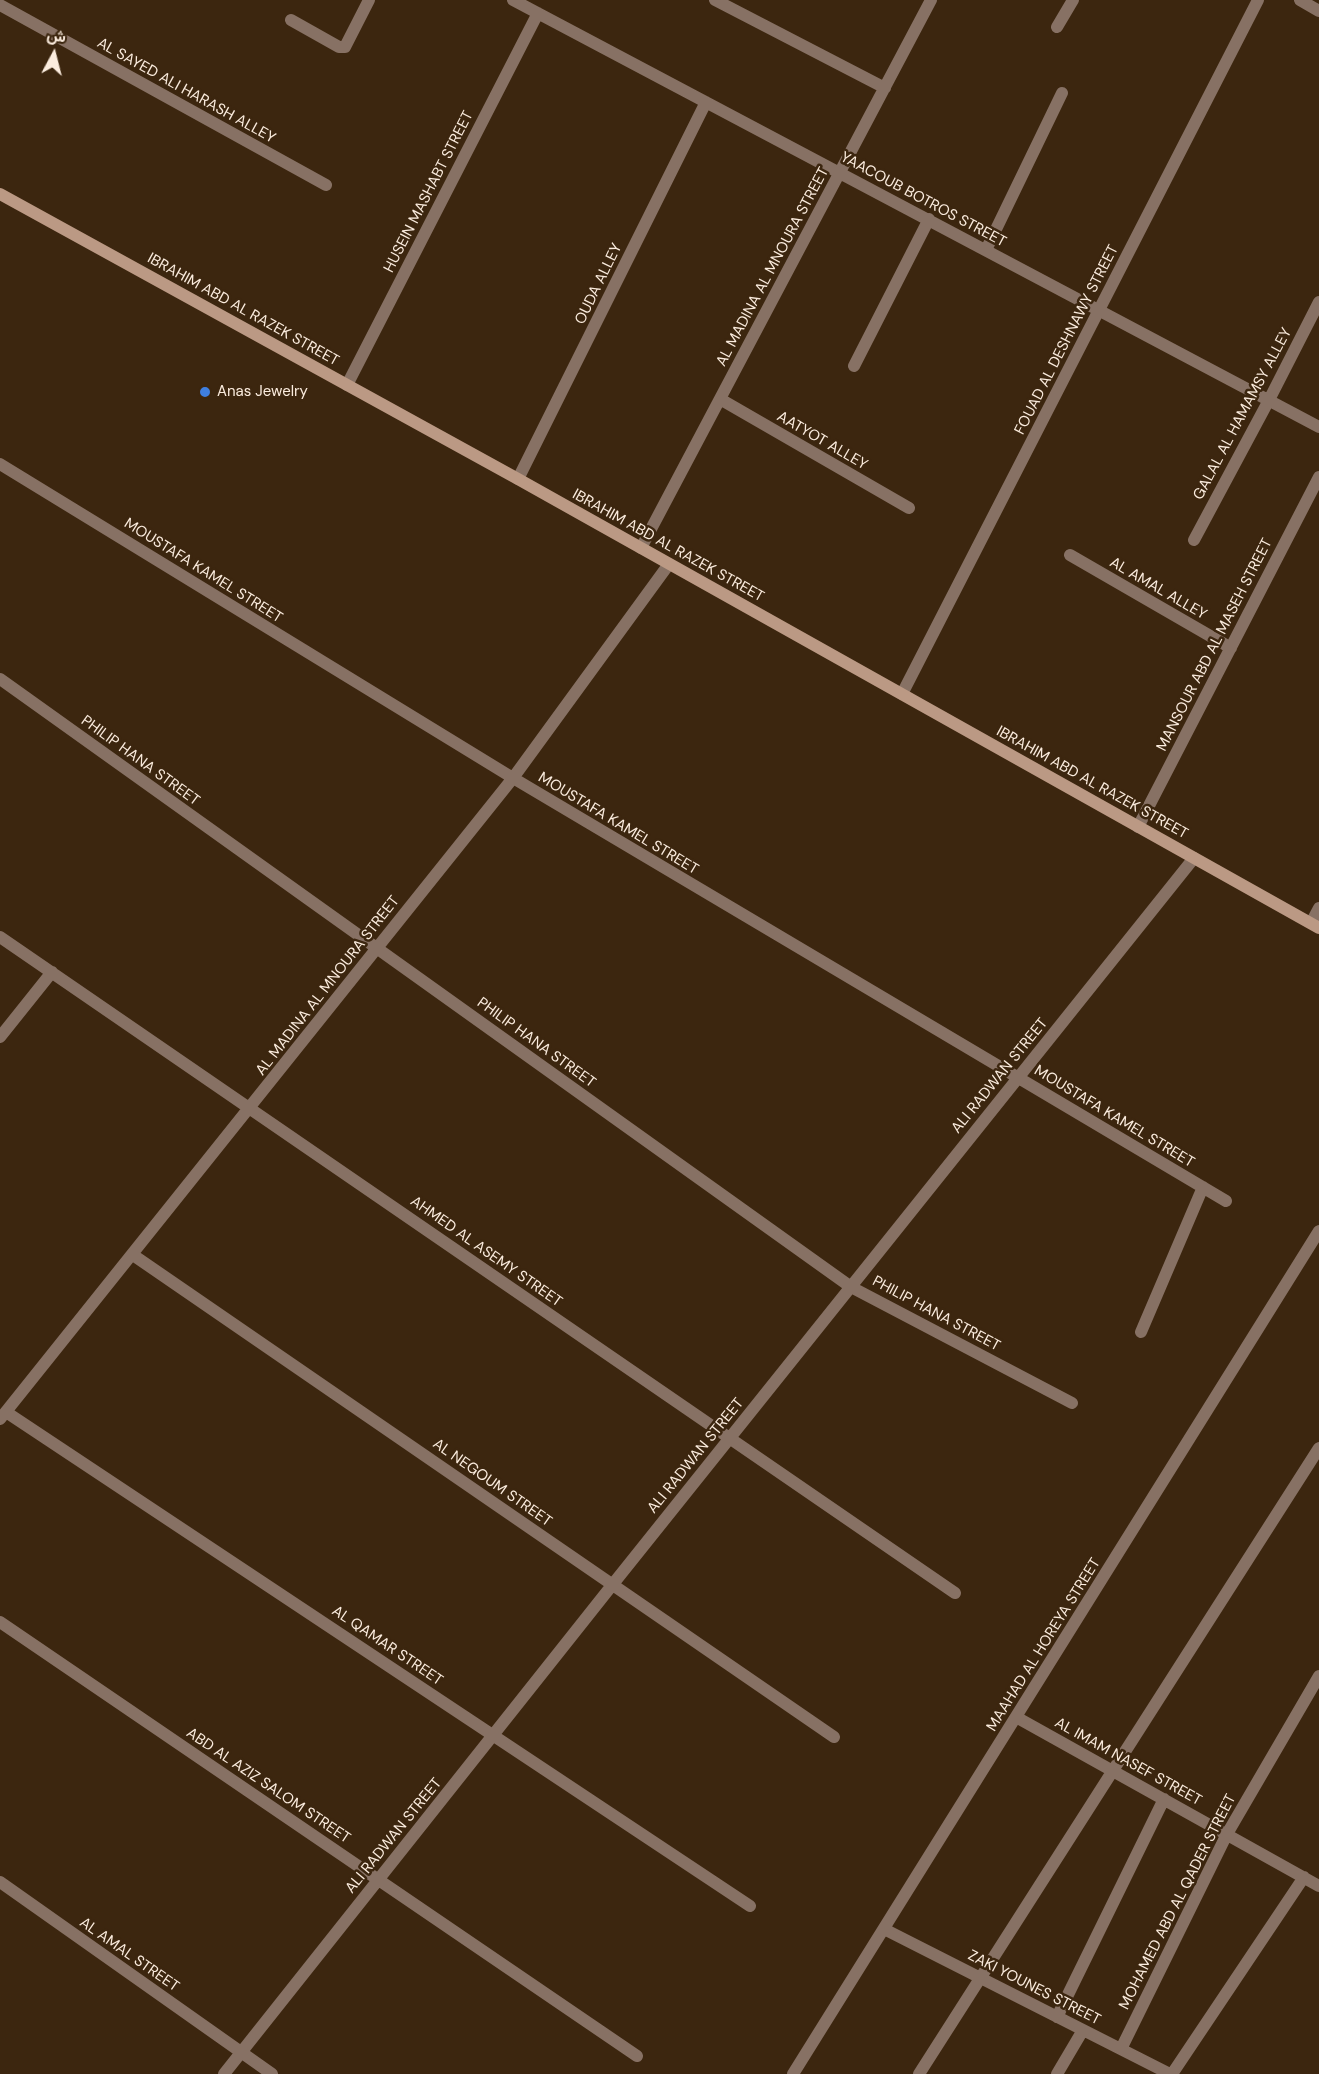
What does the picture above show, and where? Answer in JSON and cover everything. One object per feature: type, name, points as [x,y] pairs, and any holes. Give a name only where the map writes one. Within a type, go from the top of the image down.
[{"type":"main road","name":"IBRAHIM ABD AL RAZEK STREET","points":[[0,194],[518,479],[1315,926]]},
{"type":"street","points":[[291,20],[339,47],[345,47],[369,0]]},
{"type":"street","name":"YAACOUB BOTROS STREET","points":[[513,0],[1319,427]]},
{"type":"street","points":[[716,0],[885,88]]},
{"type":"street","name":"AL MADINA AL MNOURA STREET","points":[[641,548],[932,0]]},
{"type":"street","points":[[1057,27],[1073,0]]},
{"type":"street","name":"FOUAD AL DESHNAWY STREET","points":[[902,694],[1258,0]]},
{"type":"street","points":[[1300,0],[1319,11]]},
{"type":"street","name":"AL SAYED ALI HARASH ALLEY","points":[[0,6],[326,185]]},
{"type":"street","name":"HUSEIN MASHABT STREET","points":[[346,385],[538,13]]},
{"type":"street","points":[[986,250],[1062,93]]},
{"type":"street","name":"OUDA ALLEY","points":[[518,479],[706,102]]},
{"type":"street","points":[[854,366],[928,219]]},
{"type":"street","name":"GALAL AL HAMAMSY ALLEY","points":[[1194,540],[1319,302]]},
{"type":"street","name":"AATYOT ALLEY","points":[[720,399],[909,508]]},
{"type":"street","name":"MOUSTAFA KAMEL STREET","points":[[0,464],[513,778],[1226,1201]]},
{"type":"street","name":"MANSOUR ABD AL MASEH STREET","points":[[1138,827],[1319,477]]},
{"type":"street","name":"AL AMAL ALLEY","points":[[1070,555],[1232,648]]},
{"type":"street","name":"AL MADINA AL MNOURA STREET","points":[[3,1415],[513,778],[669,564]]},
{"type":"street","name":"PHILIP HANA STREET","points":[[0,679],[851,1287],[1072,1403]]},
{"type":"street","name":"ALI RADWAN STREET","points":[[224,2074],[494,1736],[612,1584],[1194,858]]},
{"type":"street","points":[[1315,926],[1319,908]]},
{"type":"street","name":"AHMED AL ASEMY STREET","points":[[0,937],[955,1593]]},
{"type":"street","points":[[0,1037],[52,972]]},
{"type":"street","points":[[1141,1332],[1203,1188]]},
{"type":"street","name":"MAAHAD AL HOREYA STREET","points":[[793,2074],[1319,1231]]},
{"type":"street","name":"AL NEGOUM STREET","points":[[133,1255],[834,1737]]},
{"type":"street","name":"AL QAMAR STREET","points":[[3,1415],[750,1906]]},
{"type":"street","points":[[919,2074],[1319,1448]]},
{"type":"street","name":"ABD AL AZIZ SALOM STREET","points":[[0,1622],[638,2056]]},
{"type":"street","name":"MOHAMED ABD AL QADER STREET","points":[[1121,2049],[1227,1834],[1319,1676]]},
{"type":"street","name":"AL IMAM NASEF STREET","points":[[1016,1716],[1319,1886]]},
{"type":"street","points":[[1058,2017],[1164,1799]]},
{"type":"street","points":[[1171,2074],[1304,1877]]},
{"type":"street","name":"AL AMAL STREET","points":[[0,1882],[272,2074]]},
{"type":"street","name":"ZAKI YOUNES STREET","points":[[884,1929],[1171,2074]]},
{"type":"street","points":[[1057,2074],[1083,2030]]},
{"type":"place","name":"Anas Jewelry","points":[[205,392]]}]
